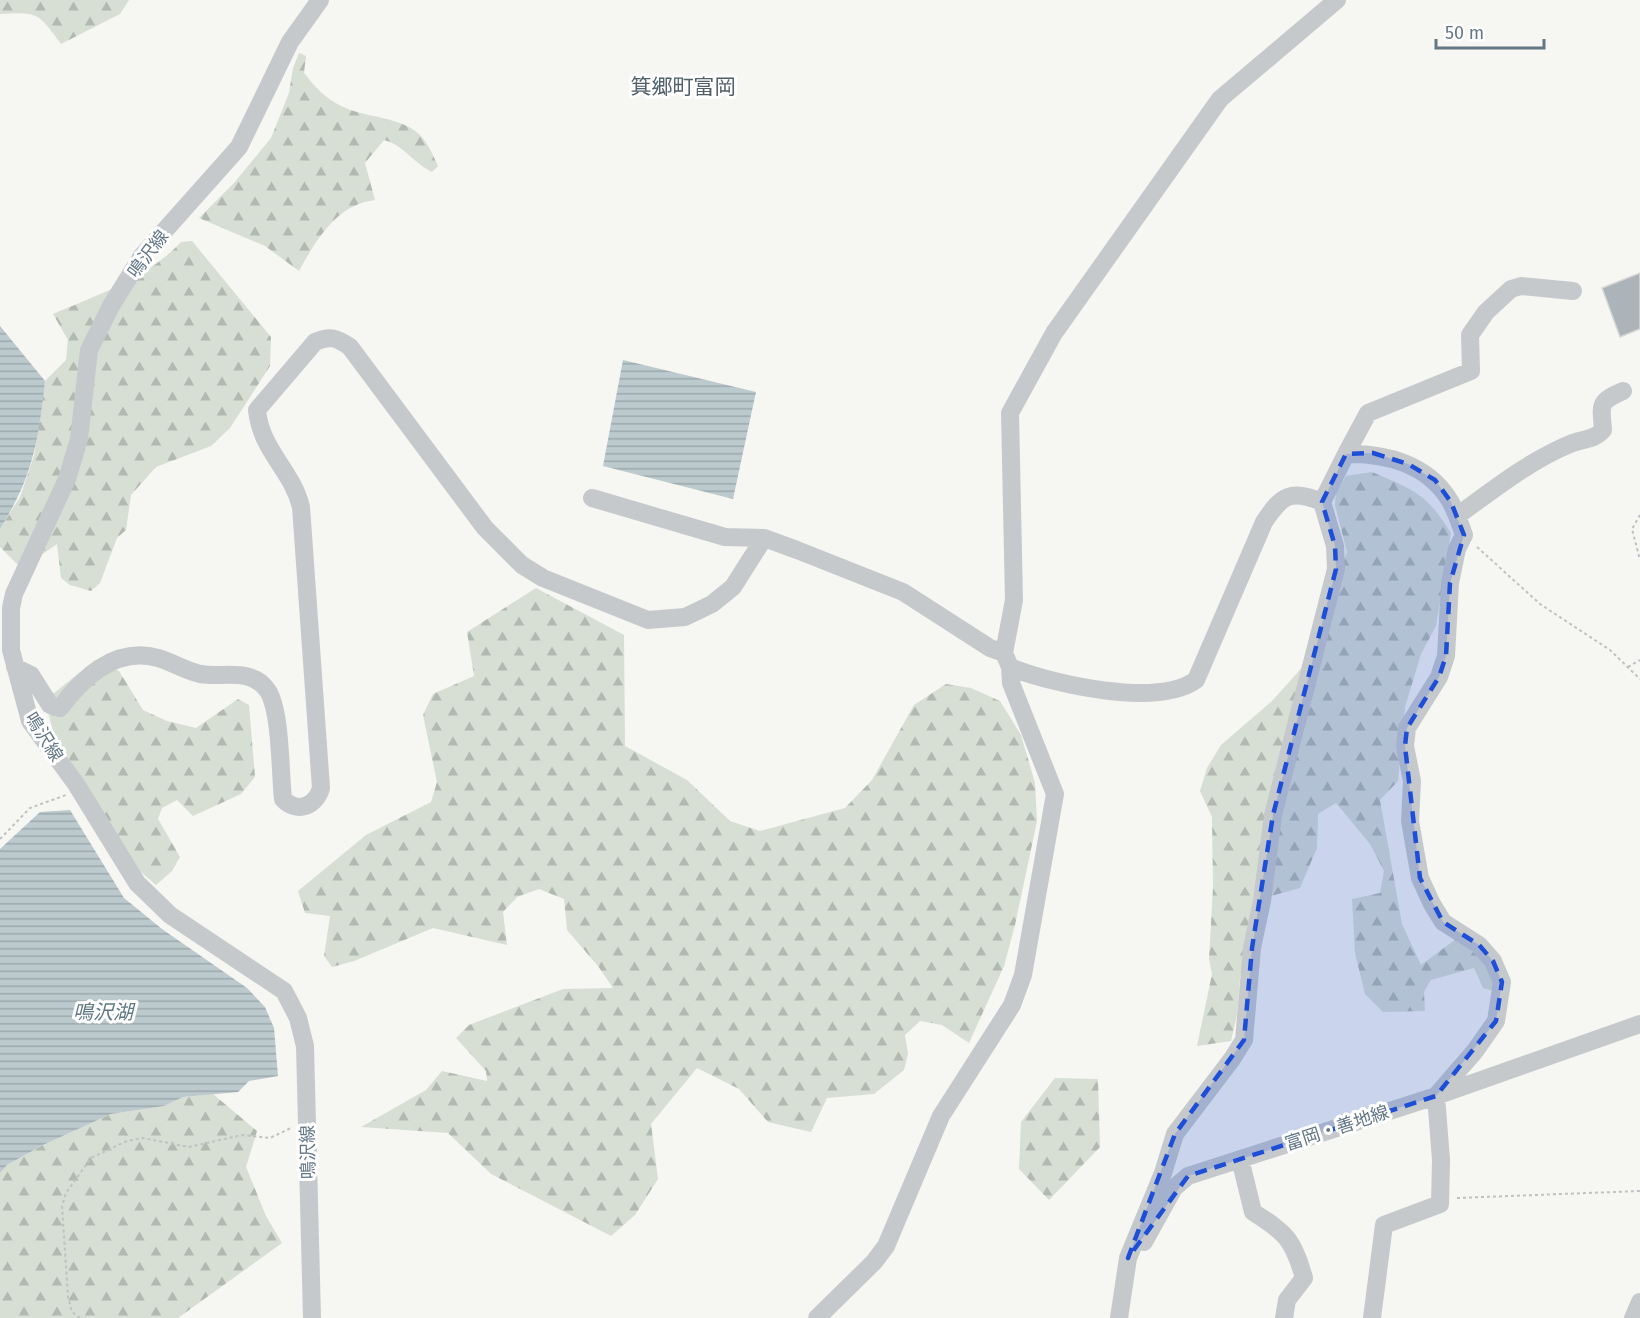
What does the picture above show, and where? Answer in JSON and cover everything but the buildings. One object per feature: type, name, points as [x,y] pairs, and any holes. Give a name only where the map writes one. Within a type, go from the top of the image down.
[{"type":"street","name":"鳴沢線","points":[[312,1318],[305,1046],[298,1018],[284,991],[170,915],[137,883],[76,784],[30,721],[11,650],[11,608],[14,594],[67,479],[79,439],[90,350],[111,306],[142,256],[239,147],[290,42],[320,0]]},
{"type":"street","points":[[817,1318],[874,1262],[886,1246],[941,1116],[1012,1005],[1023,975],[1055,794],[1011,683],[1007,660],[1014,600],[1010,413],[1054,333],[1220,99],[1337,0]]},
{"type":"street","points":[[1119,1318],[1128,1258],[1163,1173],[1175,1134],[1244,1040],[1252,948],[1262,901],[1273,815],[1336,568],[1335,546],[1322,502],[1368,412],[1471,371],[1470,335],[1486,312],[1511,289],[1521,286],[1573,291]]},
{"type":"street","points":[[15,667],[31,675],[50,705],[60,708],[75,688],[111,660],[135,654],[158,658],[200,674],[233,674],[253,678],[267,690],[276,711],[283,799],[289,806],[300,807],[312,803],[318,797],[321,788],[301,507],[297,492],[259,429],[257,410],[315,342],[324,338],[336,338],[350,347],[484,528],[522,565],[543,578],[648,620],[685,617],[712,604],[733,587],[764,538]]},
{"type":"street","points":[[1456,516],[1536,461],[1571,443],[1598,435],[1603,430],[1601,405],[1605,399],[1623,391]]},
{"type":"street","points":[[1346,454],[1373,453],[1408,464],[1435,480],[1451,502],[1464,535],[1457,549],[1450,583],[1446,656],[1439,677],[1407,728],[1405,746],[1412,781],[1410,821],[1420,878],[1432,904],[1443,922],[1479,945],[1493,961],[1502,982],[1496,1021],[1475,1051],[1436,1096],[1441,1160],[1440,1204],[1384,1225],[1372,1318]]},
{"type":"street","points":[[592,498],[724,537],[764,538],[903,592],[1041,680],[1122,691],[1162,692],[1188,686],[1196,680],[1264,522],[1277,502],[1289,495],[1306,495],[1322,502]]},
{"type":"street","name":"富岡・善地線","points":[[1128,1258],[1144,1241],[1174,1188],[1188,1176],[1436,1096],[1640,1024]]},
{"type":"street","points":[[1240,1159],[1253,1212],[1284,1232],[1299,1261],[1304,1278],[1287,1300],[1284,1318]]},
{"type":"street","points":[[1633,1318],[1640,1302]]},
{"type":"path","points":[[1640,515],[1632,529],[1640,560]]},
{"type":"path","points":[[1464,535],[1540,604],[1610,650],[1640,679]]},
{"type":"path","points":[[1628,667],[1640,660]]},
{"type":"path","points":[[0,839],[30,808],[71,793]]},
{"type":"path","points":[[80,1318],[72,1312],[68,1297],[62,1206],[66,1193],[91,1158],[127,1141],[143,1138],[189,1147],[242,1135],[270,1138],[298,1125]]},
{"type":"path","points":[[1440,1199],[1640,1191]]},
{"type":"highlighted area","points":[[1373,453],[1408,464],[1435,480],[1451,502],[1464,535],[1450,583],[1446,656],[1439,677],[1407,728],[1405,746],[1420,878],[1443,922],[1479,945],[1493,961],[1502,982],[1496,1021],[1436,1096],[1188,1176],[1128,1258],[1175,1134],[1244,1040],[1252,948],[1273,815],[1336,569],[1335,546],[1322,502],[1346,454]]},
{"type":"green space","points":[[0,0],[129,0],[120,14],[61,44],[42,20],[30,14],[0,14]]},
{"type":"green space","points":[[299,53],[306,56],[304,73],[325,96],[350,110],[392,120],[411,128],[425,141],[438,166],[432,172],[391,142],[384,140],[365,163],[375,200],[349,208],[329,225],[299,271],[265,246],[199,218],[234,183],[271,138],[289,93],[293,68]]},
{"type":"green space","points":[[192,241],[271,337],[270,366],[230,428],[211,446],[156,467],[131,495],[126,530],[117,538],[100,583],[91,591],[70,585],[61,578],[57,544],[28,564],[17,564],[0,547],[0,529],[20,497],[34,456],[45,381],[66,360],[68,340],[53,314],[138,276],[168,255],[181,242]]},
{"type":"green space","points":[[1372,472],[1418,494],[1434,509],[1451,533],[1436,626],[1421,654],[1405,707],[1398,781],[1380,800],[1402,924],[1421,965],[1456,939],[1481,958],[1495,980],[1494,991],[1483,988],[1474,968],[1431,980],[1424,992],[1425,1011],[1383,1012],[1365,994],[1355,953],[1352,899],[1380,893],[1384,871],[1370,844],[1336,803],[1318,814],[1317,848],[1300,888],[1256,900],[1240,978],[1237,1015],[1231,1041],[1197,1046],[1212,974],[1209,959],[1213,887],[1212,817],[1200,791],[1207,768],[1221,745],[1272,701],[1307,662],[1347,552],[1335,505],[1336,492],[1346,476]]},
{"type":"green space","points":[[536,588],[624,635],[625,746],[687,780],[730,821],[760,831],[845,808],[872,780],[914,705],[946,684],[971,688],[1000,701],[1021,735],[1035,783],[1037,821],[1015,925],[1004,966],[969,1043],[942,1025],[920,1021],[905,1035],[908,1054],[904,1070],[874,1094],[827,1098],[811,1132],[768,1122],[739,1089],[697,1068],[651,1124],[658,1179],[635,1215],[611,1236],[491,1174],[448,1133],[361,1127],[426,1090],[442,1071],[487,1081],[486,1071],[456,1038],[469,1025],[563,989],[613,988],[598,966],[567,930],[564,899],[539,889],[517,897],[503,912],[507,945],[433,928],[354,961],[332,967],[324,956],[330,916],[305,913],[298,891],[366,835],[431,802],[437,782],[423,715],[433,694],[474,676],[467,632]]},
{"type":"green space","points":[[95,660],[119,671],[143,710],[167,721],[196,728],[238,699],[249,705],[255,777],[241,794],[193,816],[177,800],[162,808],[158,819],[180,857],[172,871],[156,885],[128,861],[53,731],[47,709],[48,698]]},
{"type":"green space","points":[[1055,1078],[1098,1079],[1100,1147],[1049,1200],[1019,1169],[1021,1122]]},
{"type":"green space","points":[[213,1094],[257,1131],[246,1167],[266,1216],[282,1243],[178,1318],[0,1318],[0,1173],[7,1165],[43,1145],[111,1114],[164,1106],[183,1097]]},
{"type":"water","points":[[0,326],[45,381],[40,423],[27,475],[0,529]]},
{"type":"water","points":[[623,360],[756,392],[733,499],[603,466]]},
{"type":"water","name":"鳴沢湖","points":[[70,810],[124,898],[162,929],[247,988],[265,1007],[274,1028],[278,1076],[249,1081],[238,1092],[183,1097],[164,1106],[111,1114],[43,1145],[7,1165],[0,1173],[0,849],[40,812]]},
{"type":"district","name":"箕郷町富岡","points":[[683,87]]}]
